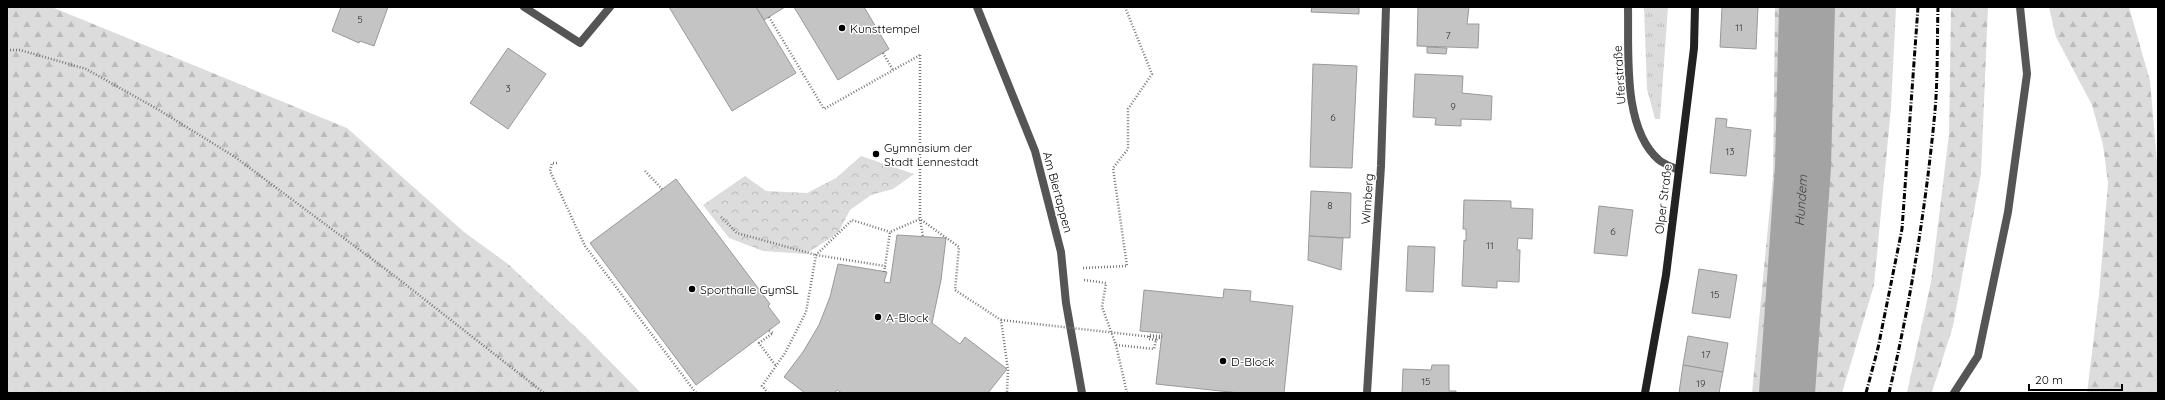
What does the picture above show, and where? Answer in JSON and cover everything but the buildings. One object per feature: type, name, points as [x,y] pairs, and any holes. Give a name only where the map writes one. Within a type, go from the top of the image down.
[{"type":"main road","name":"Olper Straße","points":[[1645,393],[1666,275],[1694,48],[1695,7]]},
{"type":"street","points":[[524,7],[580,43],[610,7]]},
{"type":"street","name":"Am Biertappen","points":[[977,7],[1035,151],[1061,252],[1064,284],[1082,393]]},
{"type":"street","name":"Wimberg","points":[[1367,393],[1381,166],[1386,7]]},
{"type":"street","name":"Uferstraße","points":[[1628,7],[1630,95],[1639,133],[1659,159],[1678,170]]},
{"type":"street","points":[[1954,393],[1978,356],[2008,212],[2027,74],[2020,7]]},
{"type":"path","points":[[1062,269],[1127,266],[1112,168],[1128,149],[1128,109],[1152,74],[1125,7]]},
{"type":"path","points":[[769,17],[824,109],[920,54],[920,218],[923,237]]},
{"type":"path","points":[[7,50],[20,50],[86,69],[159,110],[235,157],[396,277],[544,393]]},
{"type":"path","points":[[883,53],[893,70]]},
{"type":"path","points":[[557,163],[552,163],[550,172],[585,246],[696,393]]},
{"type":"path","points":[[645,171],[662,189]]},
{"type":"path","points":[[722,217],[737,233],[816,255],[885,266]]},
{"type":"path","points":[[768,393],[762,386],[776,366],[806,312],[816,255],[852,220],[890,232],[920,218]]},
{"type":"path","points":[[920,218],[959,247],[955,290],[1001,320],[1161,338]]},
{"type":"path","points":[[884,272],[890,232]]},
{"type":"path","points":[[1064,284],[1082,280],[1106,283],[1102,307],[1116,346],[1127,393]]},
{"type":"path","points":[[1001,320],[1008,370],[1007,393]]},
{"type":"path","points":[[769,330],[773,334],[759,344],[776,366]]},
{"type":"path","points":[[1116,346],[1154,349],[1156,340]]},
{"type":"green space","points":[[7,7],[54,8],[347,128],[464,232],[508,264],[585,336],[641,393],[7,393]]},
{"type":"green space","points":[[1644,7],[1668,7],[1660,119],[1655,119],[1647,89]]},
{"type":"green space","points":[[1775,7],[1896,7],[1891,108],[1874,285],[1842,393],[1752,393],[1773,175]]},
{"type":"green space","points":[[1951,7],[1988,7],[1981,173],[1953,326],[1932,392],[1934,393],[1907,393],[1931,282],[1949,134]]},
{"type":"green space","points":[[2049,7],[2129,7],[2150,81],[2158,173],[2158,393],[2087,393],[2099,295],[2108,183],[2103,145],[2092,105],[2056,37]]},
{"type":"green space","points":[[861,156],[914,174],[893,189],[871,195],[850,210],[838,233],[806,254],[763,251],[729,238],[703,205],[745,176],[766,191],[807,193],[836,178]]},
{"type":"waterway","name":"Hundem","points":[[1787,393],[1803,167],[1807,7]]},
{"type":"railway","points":[[1866,393],[1878,348],[1902,229],[1918,7]]},
{"type":"railway","points":[[1889,393],[1911,288],[1927,182],[1936,98],[1938,7]]},
{"type":"place","name":"Kunsttempel","points":[[842,28]]},
{"type":"place","name":"Gymnasium der Stadt Lennestadt","points":[[876,154]]},
{"type":"place","name":"Sporthalle GymSL","points":[[692,289]]},
{"type":"place","name":"A-Block","points":[[878,317]]},
{"type":"place","name":"D-Block","points":[[1223,361]]}]
